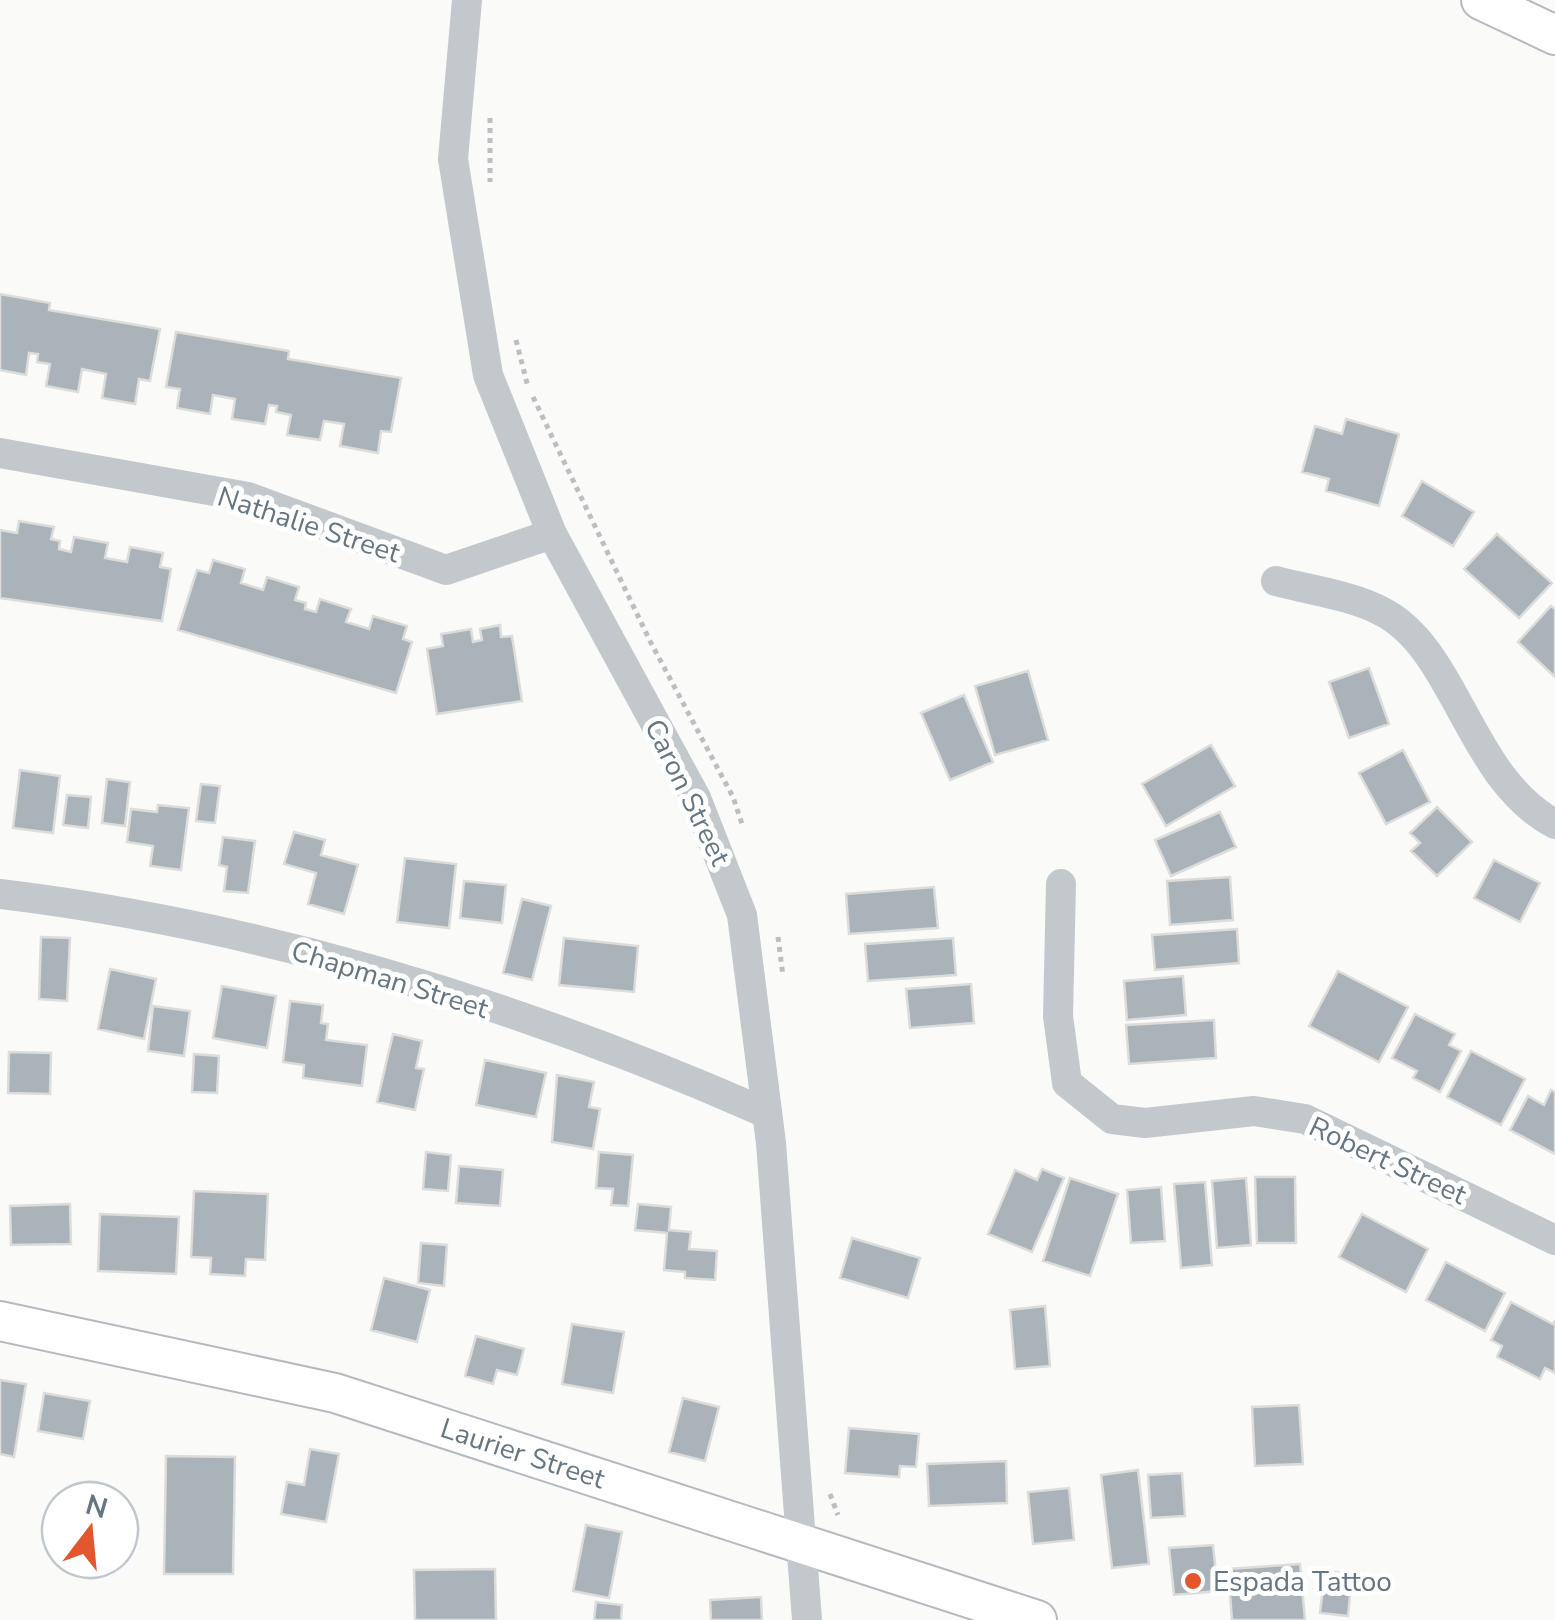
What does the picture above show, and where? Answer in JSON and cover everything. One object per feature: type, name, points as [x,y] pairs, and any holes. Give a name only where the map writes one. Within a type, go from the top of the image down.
[{"type":"main road","points":[[1481,0],[1555,35]]},
{"type":"main road","name":"Laurier Street","points":[[0,1321],[336,1393],[1037,1620]]},
{"type":"street","name":"Caron Street","points":[[467,0],[453,159],[466,260],[488,375],[552,534],[696,798],[731,881],[744,932],[783,1286],[807,1620]]},
{"type":"street","name":"Nathalie Street","points":[[0,453],[248,498],[446,570],[552,534]]},
{"type":"street","points":[[1276,581],[1382,611],[1428,653],[1494,772],[1555,824]]},
{"type":"street","name":"Robert Street","points":[[1061,884],[1058,1016],[1067,1082],[1112,1119],[1145,1123],[1254,1110],[1305,1119],[1555,1240]]},
{"type":"street","name":"Chapman Street","points":[[0,894],[97,906],[325,955],[663,1068],[766,1113]]},
{"type":"building","points":[[0,294],[50,303],[49,310],[160,329],[150,381],[139,379],[135,404],[102,398],[106,374],[82,369],[78,392],[46,386],[50,364],[37,362],[38,354],[29,353],[26,375],[0,370]]},
{"type":"building","points":[[176,332],[289,351],[288,359],[401,378],[391,432],[381,431],[378,453],[340,446],[344,424],[324,421],[320,440],[287,435],[291,415],[276,412],[277,406],[269,405],[265,424],[232,419],[235,399],[213,395],[210,414],[177,408],[180,389],[166,387]]},
{"type":"building","points":[[1346,419],[1399,434],[1379,506],[1326,491],[1329,479],[1302,472],[1315,426],[1342,434]]},
{"type":"building","points":[[1422,481],[1474,512],[1453,546],[1402,516]]},
{"type":"building","points":[[19,521],[54,527],[51,539],[60,541],[59,549],[71,552],[74,537],[108,543],[105,558],[127,562],[130,547],[163,553],[160,567],[171,569],[162,621],[0,598],[0,530],[17,533]]},
{"type":"building","points":[[1497,534],[1552,583],[1519,618],[1464,569]]},
{"type":"building","points":[[213,560],[245,569],[241,583],[263,590],[267,577],[299,587],[295,600],[306,603],[305,609],[316,612],[320,599],[351,609],[346,622],[369,629],[373,616],[407,626],[403,639],[412,642],[396,693],[178,630],[197,570],[209,573]]},
{"type":"building","points":[[1551,606],[1555,609],[1555,677],[1518,642]]},
{"type":"building","points":[[500,625],[501,637],[512,636],[522,701],[437,714],[427,649],[443,646],[441,634],[471,629],[473,642],[482,640],[480,629]]},
{"type":"building","points":[[1369,668],[1389,724],[1349,738],[1329,682]]},
{"type":"building","points":[[1028,671],[1048,740],[995,755],[975,686]]},
{"type":"building","points":[[964,695],[993,762],[950,780],[921,713]]},
{"type":"building","points":[[1211,745],[1235,786],[1166,826],[1142,784]]},
{"type":"building","points":[[1403,750],[1430,802],[1386,824],[1359,773]]},
{"type":"building","points":[[20,770],[60,776],[53,833],[13,828]]},
{"type":"building","points":[[107,779],[130,782],[125,826],[102,823]]},
{"type":"building","points":[[201,784],[220,786],[215,823],[196,821]]},
{"type":"building","points":[[67,795],[91,797],[88,828],[63,825]]},
{"type":"building","points":[[158,805],[189,808],[181,870],[150,866],[153,846],[127,842],[131,809],[157,812]]},
{"type":"building","points":[[1437,807],[1472,842],[1437,876],[1411,851],[1420,843],[1410,833]]},
{"type":"building","points":[[1220,812],[1236,847],[1171,876],[1155,840]]},
{"type":"building","points":[[294,832],[325,840],[321,855],[358,865],[344,914],[308,904],[316,873],[284,864]]},
{"type":"building","points":[[223,837],[255,841],[248,893],[224,891],[227,867],[219,865]]},
{"type":"building","points":[[405,858],[456,864],[449,928],[397,922]]},
{"type":"building","points":[[1494,860],[1540,883],[1520,922],[1474,898]]},
{"type":"building","points":[[1230,877],[1233,920],[1170,925],[1167,881]]},
{"type":"building","points":[[464,881],[506,885],[502,923],[460,918]]},
{"type":"building","points":[[934,887],[938,928],[849,934],[846,894]]},
{"type":"building","points":[[522,899],[551,906],[532,980],[503,973]]},
{"type":"building","points":[[1237,929],[1239,963],[1155,970],[1152,935]]},
{"type":"building","points":[[41,937],[70,938],[67,1001],[39,999]]},
{"type":"building","points":[[564,938],[638,946],[634,992],[559,985]]},
{"type":"building","points":[[953,938],[956,975],[868,981],[865,944]]},
{"type":"building","points":[[110,969],[156,979],[144,1039],[98,1029]]},
{"type":"building","points":[[1338,971],[1408,1007],[1379,1062],[1309,1026]]},
{"type":"building","points":[[1183,976],[1186,1015],[1127,1020],[1124,981]]},
{"type":"building","points":[[971,984],[974,1023],[910,1028],[906,989]]},
{"type":"building","points":[[222,986],[276,996],[267,1048],[213,1038]]},
{"type":"building","points":[[290,1001],[323,1005],[321,1023],[328,1024],[326,1040],[367,1045],[362,1086],[303,1078],[304,1065],[283,1062]]},
{"type":"building","points":[[153,1006],[190,1011],[184,1056],[148,1051]]},
{"type":"building","points":[[1415,1014],[1455,1034],[1449,1045],[1461,1051],[1440,1092],[1413,1078],[1417,1071],[1392,1058]]},
{"type":"building","points":[[1214,1020],[1216,1058],[1129,1064],[1126,1025]]},
{"type":"building","points":[[393,1034],[422,1041],[416,1068],[424,1069],[415,1110],[377,1102]]},
{"type":"building","points":[[1471,1051],[1525,1079],[1501,1125],[1447,1097]]},
{"type":"building","points":[[9,1052],[51,1053],[50,1094],[8,1093]]},
{"type":"building","points":[[194,1054],[219,1056],[217,1093],[192,1092]]},
{"type":"building","points":[[485,1060],[546,1073],[536,1117],[476,1105]]},
{"type":"building","points":[[557,1075],[594,1082],[589,1107],[600,1109],[593,1149],[552,1142]]},
{"type":"building","points":[[1551,1090],[1555,1092],[1555,1154],[1510,1130],[1528,1096],[1544,1105]]},
{"type":"building","points":[[426,1152],[451,1155],[448,1191],[423,1189]]},
{"type":"building","points":[[599,1152],[633,1155],[628,1206],[611,1205],[613,1189],[596,1188]]},
{"type":"building","points":[[459,1166],[503,1170],[500,1206],[456,1203]]},
{"type":"building","points":[[1042,1169],[1064,1178],[1032,1252],[988,1234],[1015,1170],[1037,1180]]},
{"type":"building","points":[[1255,1177],[1295,1177],[1296,1243],[1257,1243]]},
{"type":"building","points":[[1070,1178],[1118,1194],[1090,1276],[1043,1261]]},
{"type":"building","points":[[1246,1178],[1251,1245],[1217,1248],[1212,1181]]},
{"type":"building","points":[[1205,1182],[1212,1265],[1181,1268],[1174,1184]]},
{"type":"building","points":[[1161,1187],[1165,1241],[1131,1243],[1127,1190]]},
{"type":"building","points":[[194,1191],[268,1194],[265,1260],[246,1259],[245,1276],[210,1274],[211,1258],[191,1257]]},
{"type":"building","points":[[70,1204],[71,1244],[11,1245],[10,1206]]},
{"type":"building","points":[[638,1204],[671,1207],[669,1230],[691,1232],[689,1249],[717,1251],[715,1280],[685,1278],[685,1272],[664,1270],[667,1233],[635,1230]]},
{"type":"building","points":[[100,1214],[179,1217],[176,1274],[98,1271]]},
{"type":"building","points":[[1362,1214],[1428,1249],[1406,1292],[1339,1257]]},
{"type":"building","points":[[852,1238],[920,1258],[908,1298],[840,1278]]},
{"type":"building","points":[[421,1243],[447,1245],[444,1286],[418,1283]]},
{"type":"building","points":[[1446,1262],[1505,1293],[1485,1331],[1426,1300]]},
{"type":"building","points":[[384,1278],[430,1290],[417,1342],[371,1330]]},
{"type":"building","points":[[1511,1302],[1553,1324],[1555,1321],[1555,1373],[1545,1368],[1540,1379],[1497,1357],[1502,1346],[1491,1340]]},
{"type":"building","points":[[1045,1306],[1050,1366],[1015,1369],[1010,1310]]},
{"type":"building","points":[[572,1324],[624,1332],[613,1393],[562,1384]]},
{"type":"building","points":[[476,1336],[524,1349],[517,1375],[497,1370],[493,1384],[465,1376]]},
{"type":"building","points":[[0,1380],[26,1384],[14,1457],[0,1454]]},
{"type":"building","points":[[44,1393],[90,1401],[83,1439],[38,1431]]},
{"type":"building","points":[[683,1398],[719,1407],[705,1461],[669,1452]]},
{"type":"building","points":[[1299,1405],[1303,1464],[1255,1466],[1252,1407]]},
{"type":"building","points":[[849,1428],[919,1434],[916,1467],[900,1466],[899,1477],[845,1473]]},
{"type":"building","points":[[310,1449],[339,1454],[326,1522],[281,1514],[287,1482],[304,1485]]},
{"type":"building","points":[[166,1456],[235,1457],[233,1574],[164,1574]]},
{"type":"building","points":[[1006,1461],[1007,1503],[929,1506],[927,1464]]},
{"type":"building","points":[[1138,1470],[1149,1564],[1112,1568],[1101,1475]]},
{"type":"building","points":[[1182,1473],[1185,1516],[1151,1518],[1148,1475]]},
{"type":"building","points":[[1069,1488],[1074,1540],[1033,1544],[1028,1492]]},
{"type":"building","points":[[586,1525],[622,1532],[609,1598],[573,1591]]},
{"type":"building","points":[[1213,1545],[1218,1591],[1174,1595],[1169,1548]]},
{"type":"building","points":[[1300,1564],[1305,1620],[1232,1620],[1228,1569]]},
{"type":"building","points":[[495,1569],[496,1620],[415,1620],[414,1570]]},
{"type":"building","points":[[1325,1571],[1352,1574],[1348,1616],[1320,1613]]},
{"type":"building","points":[[761,1597],[762,1620],[711,1620],[710,1600]]},
{"type":"building","points":[[596,1602],[622,1605],[621,1620],[594,1620]]},
{"type":"place","name":"Espada Tattoo","points":[[1193,1581]]}]
